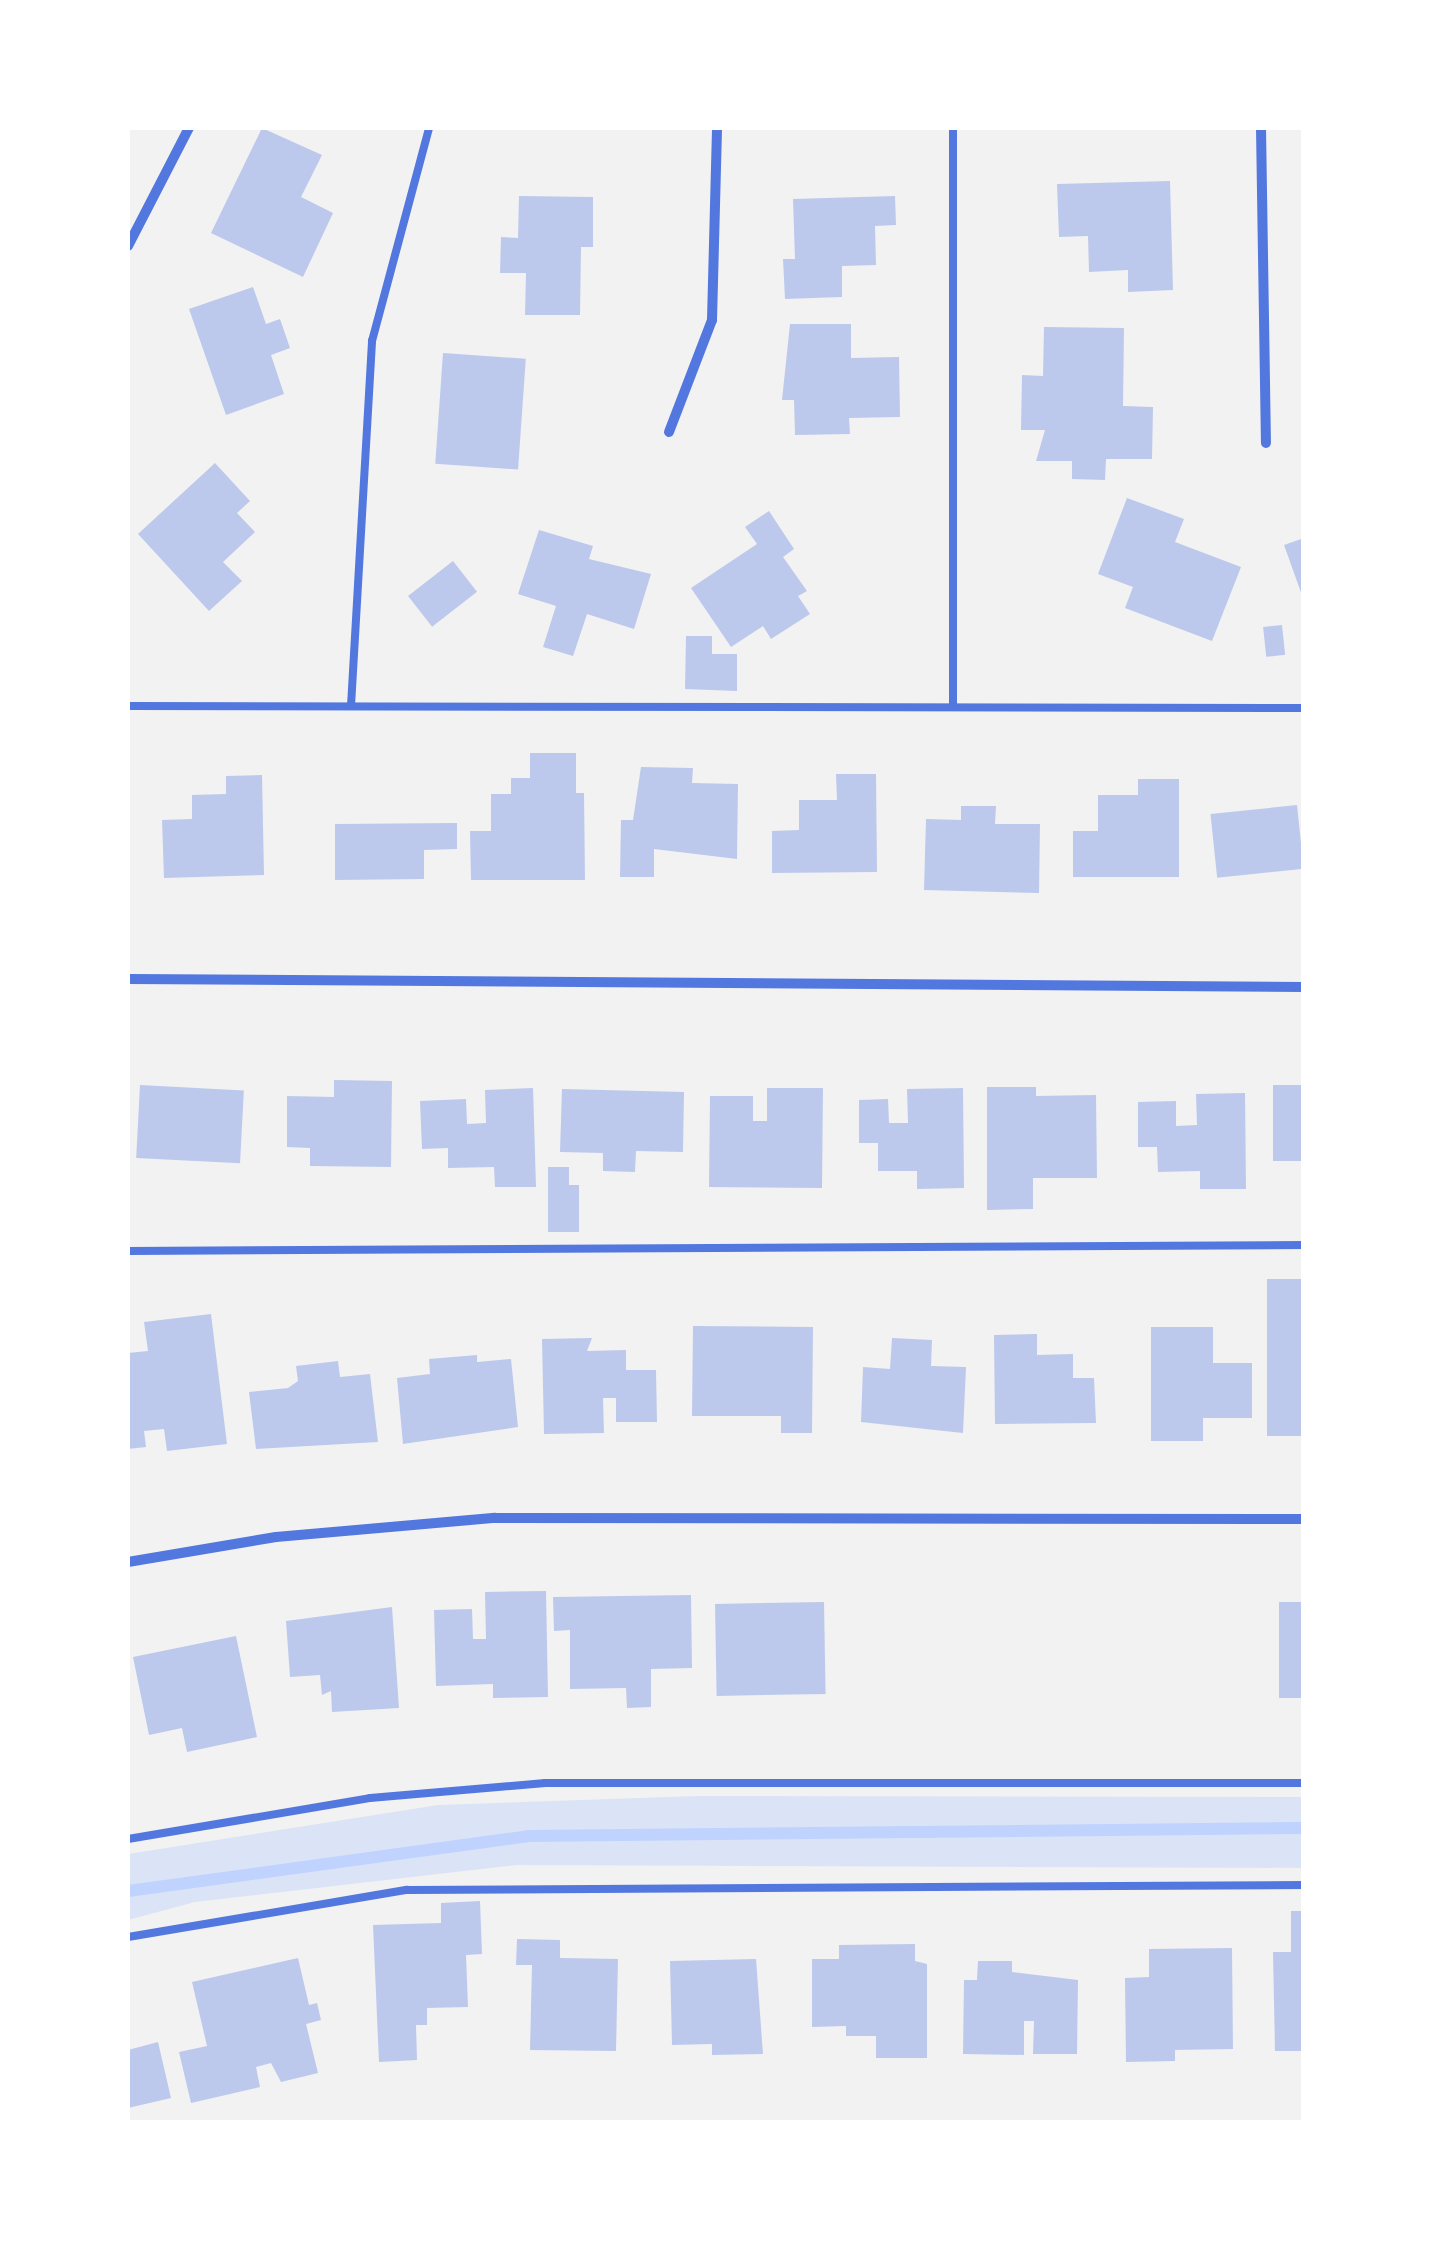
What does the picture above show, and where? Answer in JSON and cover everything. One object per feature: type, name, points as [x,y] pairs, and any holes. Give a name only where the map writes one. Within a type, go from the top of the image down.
[{"type":"street","points":[[128,246],[189,128]]},
{"type":"street","points":[[669,432],[712,320],[717,128]]},
{"type":"street","points":[[1261,128],[1266,443]]},
{"type":"street","points":[[128,979],[1304,987]]},
{"type":"street","points":[[128,1562],[276,1538],[495,1518],[1304,1519]]},
{"type":"lane","points":[[351,706],[372,341],[428,128]]},
{"type":"lane","points":[[953,128],[953,706]]},
{"type":"lane","points":[[128,706],[1304,708]]},
{"type":"lane","points":[[128,1251],[1304,1245]]},
{"type":"lane","points":[[128,1839],[370,1798],[544,1783],[1304,1783]]},
{"type":"lane","points":[[128,1937],[408,1890],[1304,1886]]},
{"type":"shaded area","points":[[697,1796],[1303,1797],[1303,1868],[517,1865],[195,1902],[128,1920],[128,1854],[438,1805]]},
{"type":"building","points":[[262,128],[322,155],[301,197],[333,213],[303,277],[211,233]]},
{"type":"building","points":[[1170,181],[1173,290],[1128,292],[1128,270],[1089,272],[1088,236],[1059,237],[1057,184]]},
{"type":"building","points":[[519,196],[593,197],[593,247],[581,247],[580,315],[525,315],[526,273],[500,273],[501,237],[518,238]]},
{"type":"building","points":[[895,196],[896,225],[875,226],[876,265],[842,266],[842,297],[785,299],[783,259],[795,259],[793,199]]},
{"type":"building","points":[[253,287],[266,324],[280,319],[290,348],[271,355],[284,394],[226,415],[189,309]]},
{"type":"building","points":[[790,324],[851,324],[851,358],[899,357],[900,417],[849,418],[850,434],[795,435],[794,400],[782,400]]},
{"type":"building","points":[[1044,327],[1124,328],[1123,406],[1153,407],[1152,459],[1106,459],[1105,480],[1072,479],[1072,461],[1036,461],[1045,430],[1021,430],[1022,375],[1043,376]]},
{"type":"building","points":[[443,353],[526,359],[518,470],[435,464]]},
{"type":"building","points":[[215,463],[250,501],[237,513],[255,532],[223,562],[242,581],[209,611],[138,534]]},
{"type":"building","points":[[1127,498],[1184,519],[1175,542],[1241,567],[1212,641],[1125,608],[1133,587],[1098,574]]},
{"type":"building","points":[[769,511],[794,549],[783,557],[807,591],[798,596],[810,614],[771,639],[763,626],[731,647],[691,588],[757,544],[745,527]]},
{"type":"building","points":[[539,530],[593,546],[589,559],[651,574],[634,629],[587,614],[573,656],[543,647],[556,606],[518,594]]},
{"type":"building","points":[[1304,538],[1304,598],[1303,598],[1284,545]]},
{"type":"building","points":[[453,561],[477,592],[432,627],[408,596]]},
{"type":"building","points":[[1282,625],[1285,655],[1266,657],[1263,627]]},
{"type":"building","points":[[686,636],[712,636],[712,654],[737,654],[737,691],[685,689]]},
{"type":"building","points":[[530,753],[576,753],[576,793],[584,793],[585,880],[471,880],[470,831],[491,831],[491,794],[511,794],[511,778],[530,778]]},
{"type":"building","points":[[641,767],[693,768],[692,783],[738,784],[737,859],[654,849],[654,877],[620,877],[621,820],[633,820]]},
{"type":"building","points":[[836,774],[876,774],[877,872],[772,873],[772,831],[799,830],[799,800],[837,800]]},
{"type":"building","points":[[262,775],[264,875],[164,878],[162,820],[192,819],[192,795],[226,794],[226,776]]},
{"type":"building","points":[[1138,779],[1179,779],[1179,877],[1073,877],[1073,831],[1098,831],[1098,795],[1138,795]]},
{"type":"building","points":[[1297,805],[1304,869],[1217,878],[1210,814]]},
{"type":"building","points":[[961,806],[996,806],[995,824],[1040,824],[1039,893],[924,890],[926,819],[961,820]]},
{"type":"building","points":[[457,823],[457,849],[424,850],[424,879],[335,880],[335,824]]},
{"type":"building","points":[[334,1080],[392,1081],[391,1167],[310,1166],[310,1148],[287,1147],[287,1096],[334,1097]]},
{"type":"building","points":[[140,1085],[244,1090],[240,1163],[136,1158]]},
{"type":"building","points":[[1273,1085],[1304,1085],[1304,1161],[1273,1161]]},
{"type":"building","points":[[987,1087],[1036,1087],[1036,1096],[1096,1095],[1097,1178],[1033,1178],[1033,1209],[987,1210]]},
{"type":"building","points":[[533,1088],[536,1187],[495,1187],[494,1167],[448,1168],[448,1148],[422,1149],[420,1101],[466,1099],[467,1124],[486,1123],[485,1090]]},
{"type":"building","points":[[767,1088],[823,1088],[822,1188],[709,1187],[710,1096],[753,1096],[753,1121],[767,1121]]},
{"type":"building","points":[[963,1088],[964,1188],[917,1189],[917,1171],[878,1171],[878,1143],[859,1143],[859,1100],[888,1099],[889,1123],[908,1123],[907,1089]]},
{"type":"building","points":[[562,1089],[684,1092],[683,1152],[636,1151],[635,1172],[603,1171],[603,1153],[560,1152]]},
{"type":"building","points":[[1245,1093],[1246,1189],[1200,1189],[1200,1171],[1158,1172],[1157,1147],[1138,1147],[1138,1102],[1176,1101],[1176,1126],[1197,1125],[1196,1094]]},
{"type":"building","points":[[548,1167],[569,1167],[569,1185],[579,1185],[579,1232],[548,1232]]},
{"type":"building","points":[[1267,1279],[1302,1279],[1302,1436],[1267,1436]]},
{"type":"building","points":[[211,1314],[227,1444],[167,1451],[164,1429],[144,1431],[146,1447],[128,1449],[128,1353],[148,1351],[144,1322]]},
{"type":"building","points":[[693,1326],[813,1327],[812,1433],[781,1433],[781,1416],[692,1416]]},
{"type":"building","points":[[1151,1327],[1213,1327],[1213,1363],[1252,1363],[1252,1418],[1203,1418],[1203,1441],[1151,1441]]},
{"type":"building","points":[[1037,1334],[1037,1355],[1073,1354],[1073,1378],[1094,1378],[1096,1423],[995,1424],[994,1335]]},
{"type":"building","points":[[592,1338],[587,1351],[626,1350],[626,1370],[656,1370],[657,1422],[616,1422],[616,1398],[603,1398],[604,1433],[544,1434],[542,1339]]},
{"type":"building","points":[[892,1338],[932,1340],[931,1366],[966,1367],[963,1433],[861,1422],[863,1367],[890,1369]]},
{"type":"building","points":[[477,1355],[477,1362],[511,1359],[518,1427],[403,1444],[397,1378],[430,1374],[429,1359]]},
{"type":"building","points":[[338,1361],[340,1377],[370,1374],[378,1442],[256,1449],[249,1392],[288,1388],[298,1381],[296,1366]]},
{"type":"building","points":[[546,1591],[548,1697],[493,1698],[493,1684],[436,1686],[434,1610],[472,1609],[473,1639],[486,1639],[485,1592]]},
{"type":"building","points":[[691,1595],[692,1668],[651,1669],[651,1707],[627,1708],[626,1688],[570,1689],[570,1630],[554,1631],[553,1597]]},
{"type":"building","points":[[824,1602],[826,1694],[717,1696],[715,1604]]},
{"type":"building","points":[[1279,1602],[1304,1602],[1304,1698],[1279,1698]]},
{"type":"building","points":[[392,1607],[399,1708],[332,1712],[331,1691],[322,1695],[320,1675],[290,1677],[286,1621]]},
{"type":"building","points":[[236,1636],[257,1737],[187,1752],[182,1728],[149,1735],[133,1657]]},
{"type":"building","points":[[480,1901],[482,1954],[466,1955],[468,2007],[427,2008],[427,2025],[416,2025],[417,2060],[379,2062],[373,1925],[441,1923],[441,1903]]},
{"type":"building","points":[[1291,1911],[1304,1911],[1304,2051],[1275,2051],[1273,1952],[1291,1952]]},
{"type":"building","points":[[517,1939],[560,1940],[560,1958],[618,1959],[616,2051],[530,2050],[532,1965],[516,1965]]},
{"type":"building","points":[[915,1944],[915,1961],[927,1964],[927,2058],[876,2058],[876,2036],[846,2036],[846,2026],[812,2027],[812,1959],[839,1959],[839,1945]]},
{"type":"building","points":[[1232,1948],[1233,2049],[1175,2050],[1175,2061],[1126,2062],[1125,1978],[1149,1977],[1149,1949]]},
{"type":"building","points":[[298,1958],[309,2005],[317,2003],[321,2020],[306,2024],[318,2073],[281,2082],[271,2063],[256,2067],[260,2087],[191,2103],[179,2052],[207,2046],[192,1982]]},
{"type":"building","points":[[756,1959],[763,2054],[712,2055],[712,2044],[672,2045],[670,1961]]},
{"type":"building","points":[[978,1961],[1012,1961],[1012,1972],[1078,1980],[1077,2054],[1033,2054],[1034,2021],[1024,2021],[1024,2055],[963,2054],[964,1980],[977,1980]]},
{"type":"building","points":[[158,2042],[171,2098],[128,2108],[128,2050]]},
{"type":"waterway","points":[[128,1891],[529,1836],[1304,1828]]}]
